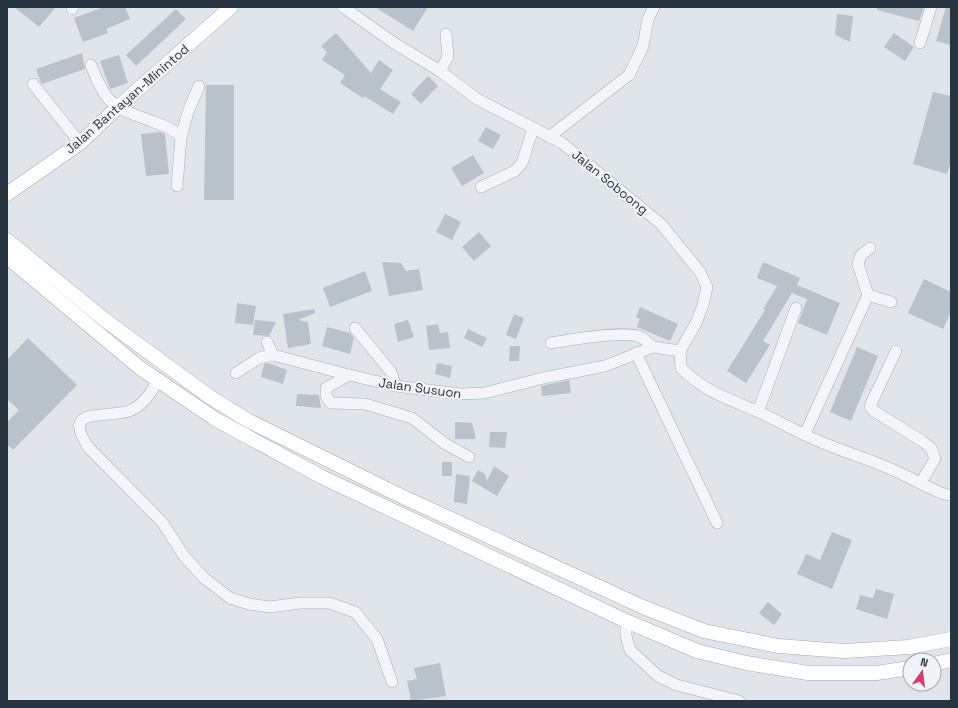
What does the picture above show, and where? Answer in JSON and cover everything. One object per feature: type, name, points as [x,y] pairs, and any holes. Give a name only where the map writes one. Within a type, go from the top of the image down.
[{"type":"main road","name":"Jalan Bantayan-Minintod","points":[[7,194],[80,143],[117,108],[231,7]]},
{"type":"main road","name":"Jalan Bantayan-Minintod","points":[[7,201],[19,187]]},
{"type":"main road","points":[[7,240],[105,320],[210,397],[247,420],[401,496],[643,607],[704,631],[778,646],[844,651],[909,647],[951,639]]},
{"type":"main road","points":[[7,257],[157,380],[215,419],[322,477],[626,621],[697,651],[746,663],[808,673],[878,673],[902,669]]},
{"type":"street","name":"Jalan Soboong","points":[[343,7],[394,43],[440,71],[477,99],[562,143],[661,224],[700,272],[707,287],[703,305],[696,323],[680,351]]},
{"type":"street","points":[[549,137],[629,75],[643,46],[648,19],[654,7]]},
{"type":"street","points":[[920,43],[931,7]]},
{"type":"street","points":[[440,71],[448,57],[446,34]]},
{"type":"street","points":[[91,65],[102,92],[117,108],[173,129],[181,137]]},
{"type":"street","points":[[33,84],[80,143]]},
{"type":"street","points":[[177,186],[181,137],[188,112],[199,86]]},
{"type":"street","points":[[481,187],[515,171],[522,163],[534,129]]},
{"type":"street","points":[[805,434],[868,296],[858,264],[861,255],[870,248]]},
{"type":"street","points":[[868,296],[891,302]]},
{"type":"street","points":[[758,412],[796,308]]},
{"type":"street","points":[[355,328],[391,372],[396,386]]},
{"type":"street","points":[[551,342],[598,336],[628,336],[640,337],[653,347]]},
{"type":"street","points":[[267,342],[273,355]]},
{"type":"street","name":"Jalan Susuon","points":[[469,457],[444,444],[412,418],[365,404],[331,403],[326,396],[326,388],[349,374],[396,386],[460,394],[485,393],[543,378],[605,366],[653,347],[680,351]]},
{"type":"street","points":[[680,351],[681,368],[691,378],[712,392],[805,434],[921,482],[934,491],[951,495]]},
{"type":"street","points":[[896,351],[870,406],[874,411],[931,448],[936,460],[921,482]]},
{"type":"street","points":[[636,353],[717,523]]},
{"type":"street","points":[[236,373],[259,358],[273,355],[349,374]]},
{"type":"street","points":[[157,380],[155,388],[131,410],[120,413],[91,415],[82,419],[79,426],[80,435],[89,448],[162,522],[184,556],[204,578],[230,598],[249,604],[270,607],[300,603],[329,603],[356,612],[377,639],[392,682]]},
{"type":"street","points":[[626,621],[626,636],[630,650],[658,676],[690,689],[739,701]]},
{"type":"building","points":[[14,7],[56,7],[39,27]]},
{"type":"building","points":[[104,7],[125,7],[130,19],[106,29],[108,33],[83,42],[74,18]]},
{"type":"building","points":[[375,7],[428,7],[413,31]]},
{"type":"building","points":[[877,7],[924,7],[919,21],[877,10]]},
{"type":"building","points":[[946,7],[951,7],[951,45],[936,41]]},
{"type":"building","points":[[176,9],[186,19],[136,66],[126,55]]},
{"type":"building","points":[[837,14],[853,16],[850,42],[835,35]]},
{"type":"building","points":[[336,33],[371,73],[379,60],[393,70],[380,89],[401,102],[393,114],[364,96],[363,98],[340,83],[345,75],[322,60],[327,52],[321,46]]},
{"type":"building","points":[[894,33],[914,47],[905,61],[884,47]]},
{"type":"building","points":[[82,53],[85,69],[42,84],[41,83],[36,69]]},
{"type":"building","points":[[119,55],[128,83],[110,89],[100,61]]},
{"type":"building","points":[[428,76],[438,86],[421,104],[411,94]]},
{"type":"building","points":[[206,85],[234,85],[234,200],[204,200]]},
{"type":"building","points":[[933,92],[951,96],[951,161],[947,174],[913,164]]},
{"type":"building","points":[[486,127],[501,135],[493,149],[478,141]]},
{"type":"building","points":[[161,132],[165,134],[169,174],[146,176],[141,134]]},
{"type":"building","points":[[473,155],[484,173],[462,186],[451,168]]},
{"type":"building","points":[[445,214],[461,222],[452,240],[436,232]]},
{"type":"building","points":[[479,232],[491,246],[474,261],[462,247]]},
{"type":"building","points":[[382,262],[401,263],[406,271],[419,269],[423,290],[389,296]]},
{"type":"building","points":[[763,262],[800,278],[797,285],[840,303],[827,335],[798,323],[807,299],[792,293],[763,341],[770,345],[746,383],[727,371],[765,310],[763,309],[777,286],[757,278]]},
{"type":"building","points":[[365,271],[372,291],[330,307],[323,288]]},
{"type":"building","points":[[924,279],[951,292],[951,312],[943,329],[908,313]]},
{"type":"building","points":[[237,303],[256,306],[253,325],[235,323]]},
{"type":"building","points":[[640,307],[678,324],[670,341],[637,327],[640,319],[636,317]]},
{"type":"building","points":[[314,309],[315,313],[298,320],[308,322],[311,344],[288,348],[283,314]]},
{"type":"building","points":[[514,314],[524,318],[516,339],[506,335]]},
{"type":"building","points":[[255,320],[276,322],[269,336],[253,335]]},
{"type":"building","points":[[408,320],[414,337],[398,342],[394,324]]},
{"type":"building","points":[[438,324],[440,333],[448,332],[450,348],[429,350],[426,326]]},
{"type":"building","points":[[327,327],[350,333],[354,338],[350,354],[322,346]]},
{"type":"building","points":[[468,329],[487,338],[482,347],[464,338]]},
{"type":"building","points":[[28,338],[77,385],[13,450],[7,444],[7,422],[19,410],[7,399],[7,360]]},
{"type":"building","points":[[510,346],[520,346],[519,361],[509,361]]},
{"type":"building","points":[[857,347],[878,356],[851,421],[830,412]]},
{"type":"building","points":[[268,363],[287,370],[283,384],[261,377],[264,364]]},
{"type":"building","points":[[437,363],[452,366],[450,378],[435,374]]},
{"type":"building","points":[[569,380],[571,393],[542,396],[541,386]]},
{"type":"building","points":[[297,394],[319,395],[321,408],[296,406]]},
{"type":"building","points":[[455,422],[472,423],[476,439],[455,439]]},
{"type":"building","points":[[490,432],[507,432],[505,448],[489,447]]},
{"type":"building","points":[[442,462],[452,462],[452,476],[442,476]]},
{"type":"building","points":[[494,466],[509,476],[497,496],[472,481],[478,470],[485,474],[487,481]]},
{"type":"building","points":[[456,474],[470,476],[467,504],[454,502]]},
{"type":"building","points":[[832,532],[852,540],[832,589],[797,574],[806,554],[820,560]]},
{"type":"building","points":[[876,589],[894,594],[887,619],[856,609],[860,595],[873,598]]},
{"type":"building","points":[[768,602],[782,614],[774,625],[759,613]]},
{"type":"building","points":[[440,663],[446,696],[411,701],[407,681],[417,679],[414,668]]}]
